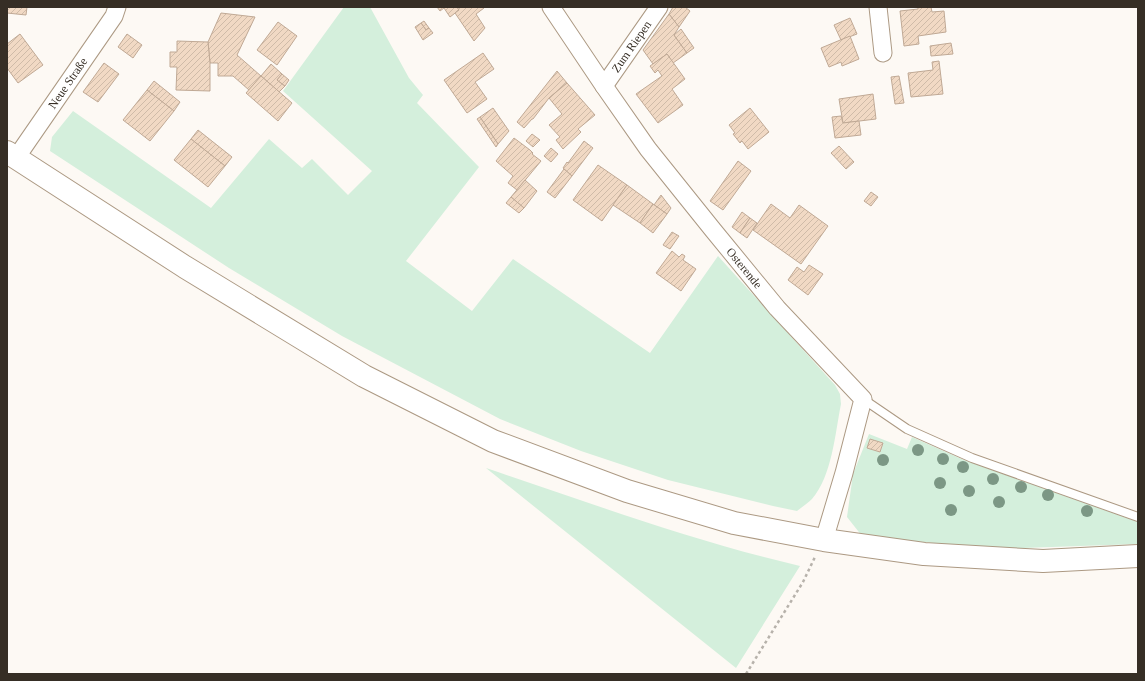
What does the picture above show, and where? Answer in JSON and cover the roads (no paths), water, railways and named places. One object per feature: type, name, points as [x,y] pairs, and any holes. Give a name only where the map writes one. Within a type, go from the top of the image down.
[{"type":"main road","points":[[12,155],[185,267],[364,376],[493,441],[626,491],[734,522],[824,540],[924,554],[1043,561],[1138,556]]},
{"type":"street","name":"Neue Straße","points":[[12,155],[114,16],[117,7]]},
{"type":"street","name":"Osterende","points":[[551,7],[653,155],[772,302],[864,399]]},
{"type":"street","name":"Zum Riepen","points":[[604,86],[659,7]]},
{"type":"street","points":[[878,7],[883,54]]},
{"type":"street","points":[[824,540],[864,399]]},
{"type":"lane","points":[[864,399],[907,429],[972,458],[1138,517]]}]
